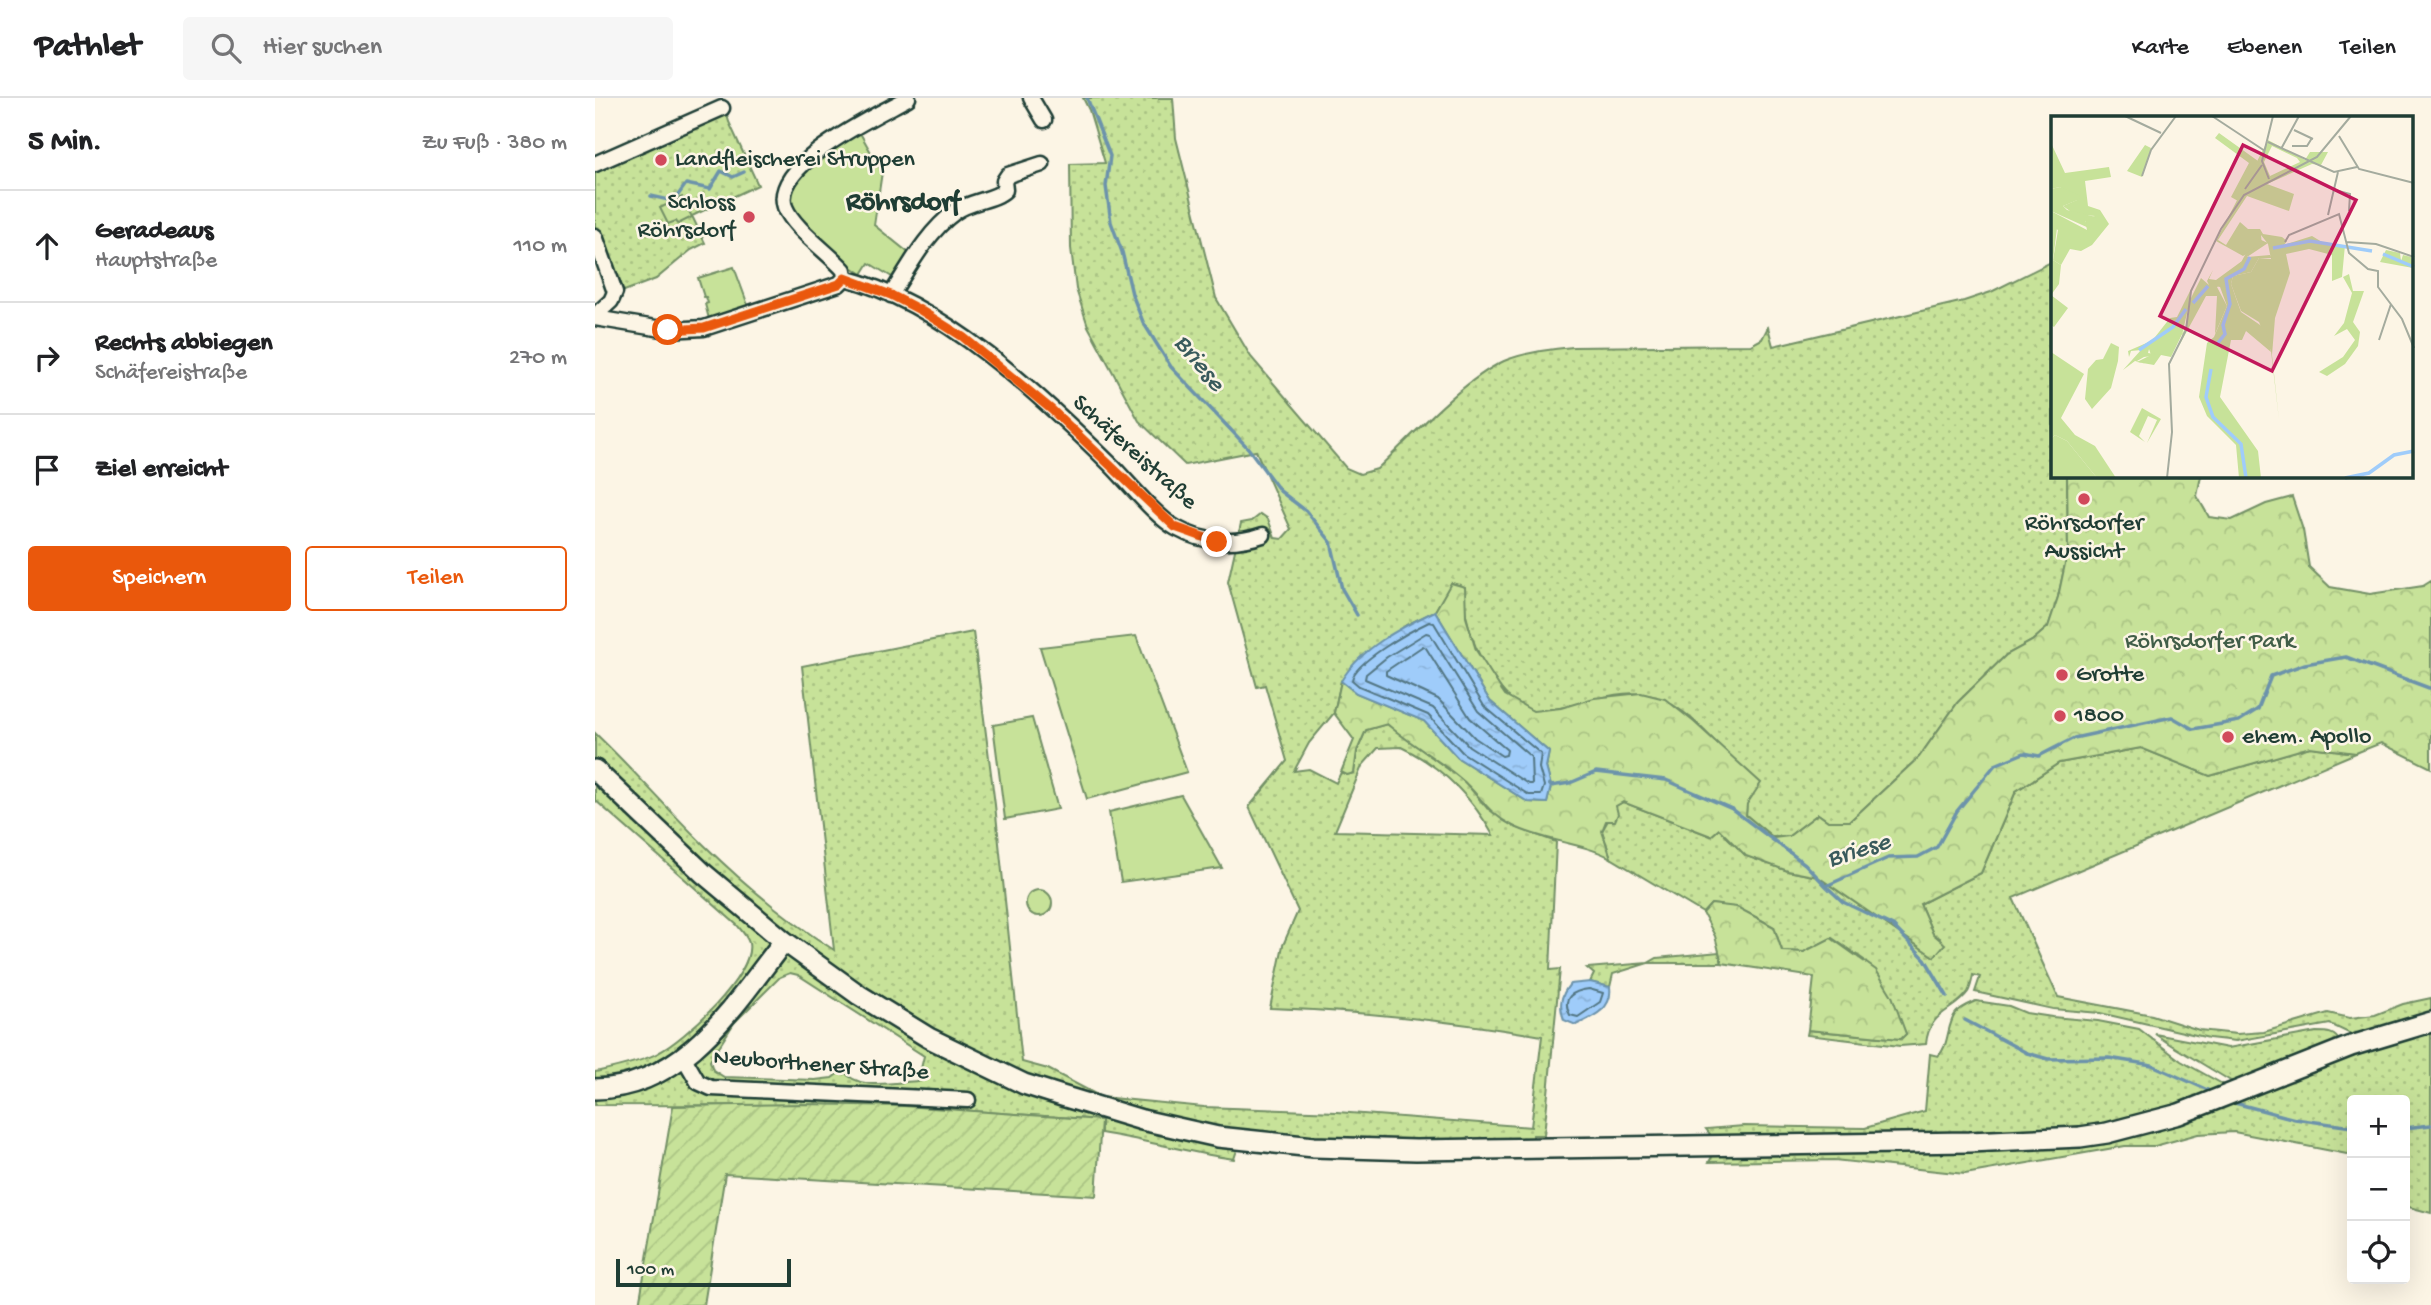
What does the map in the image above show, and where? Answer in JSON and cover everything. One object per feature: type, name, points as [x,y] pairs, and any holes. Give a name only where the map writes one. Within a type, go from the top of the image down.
[{"type":"main road","points":[[595,770],[703,873],[784,941],[859,995],[929,1038],[1024,1084],[1142,1120],[1218,1137],[1314,1147],[1416,1150],[2041,1140],[2108,1133],[2179,1114],[2351,1046],[2431,1023]]},
{"type":"main road","name":"Neuborthener Straße","points":[[595,1089],[630,1085],[684,1058],[719,1023],[784,941]]},
{"type":"street","points":[[595,236],[615,292],[611,301],[600,310],[598,318],[668,330],[704,328],[839,284],[845,278],[843,271],[795,222],[786,208],[783,196],[785,188],[798,168],[812,156],[908,98]]},
{"type":"street","points":[[1031,98],[1044,120]]},
{"type":"street","points":[[595,164],[722,108]]},
{"type":"street","points":[[891,295],[927,242],[956,210],[973,201],[1001,194],[1005,190],[1004,181],[1008,175],[1042,164]]},
{"type":"street","name":"Schäfereistraße","points":[[845,278],[891,295],[963,337],[1018,380],[1175,527],[1217,542],[1247,541],[1263,535]]},
{"type":"street","name":"Neuborthener Straße","points":[[684,1058],[698,1082],[711,1088],[968,1100]]},
{"type":"green space","points":[[1083,98],[1173,98],[1176,138],[1216,298],[1251,357],[1346,468],[1360,474],[1377,469],[1472,381],[1504,361],[1521,355],[1573,347],[1751,345],[1762,339],[1768,327],[1773,346],[1964,301],[1991,292],[2051,262],[2051,478],[2067,478],[2068,550],[2058,597],[2048,627],[2032,641],[2006,655],[1958,702],[1919,757],[1850,821],[1828,821],[1818,814],[1789,836],[1772,837],[1746,815],[1743,788],[1726,753],[1686,714],[1665,701],[1632,693],[1533,711],[1510,698],[1490,674],[1475,645],[1466,615],[1465,587],[1452,583],[1435,611],[1406,625],[1341,681],[1334,713],[1309,743],[1294,771],[1309,769],[1336,783],[1341,772],[1347,775],[1354,773],[1357,751],[1366,730],[1387,724],[1464,781],[1487,808],[1513,826],[1556,842],[1550,970],[1560,969],[1544,1135],[1533,1135],[1533,1142],[1423,1144],[1242,1135],[1234,1159],[1101,1133],[1101,1120],[904,1106],[595,1105],[595,1072],[651,1056],[684,1035],[730,988],[748,956],[749,943],[737,925],[595,800],[595,733],[735,874],[783,914],[834,950],[802,666],[973,632],[995,805],[1022,1062],[1048,1069],[1101,1097],[1204,1107],[1337,1112],[1531,1127],[1542,1036],[1406,1017],[1270,1008],[1283,945],[1298,911],[1249,807],[1287,761],[1265,685],[1257,687],[1228,582],[1241,523],[1252,521],[1261,514],[1268,519],[1275,538],[1282,539],[1291,529],[1256,451],[1185,465],[1139,421],[1088,326],[1076,289],[1071,248],[1070,164],[1105,163]],"holes":[[[1401,747],[1442,773],[1465,795],[1493,835],[1335,831],[1362,766],[1378,748]],[[790,973],[798,975],[924,1056],[918,1081],[867,1083],[850,1077],[843,1070],[832,1078],[815,1080],[724,1077],[713,1070],[710,1061],[734,1023],[780,977]]]},
{"type":"green space","points":[[723,101],[729,122],[758,185],[692,216],[705,243],[691,250],[656,279],[611,296],[595,258],[595,158]]},
{"type":"green space","points":[[860,133],[882,172],[874,225],[910,254],[892,277],[869,263],[862,274],[842,259],[806,226],[792,202],[791,191],[801,175],[831,150]]},
{"type":"green space","points":[[682,197],[692,217],[678,224],[676,221],[668,224],[660,208]]},
{"type":"green space","points":[[734,267],[749,308],[709,319],[705,304],[708,303],[698,278]]},
{"type":"green space","name":"Röhrsdorfer Park","points":[[2067,478],[2201,478],[2197,496],[2209,517],[2232,520],[2266,504],[2292,497],[2303,530],[2309,567],[2330,587],[2370,594],[2423,586],[2431,581],[2431,768],[2381,743],[2356,753],[2310,747],[2210,776],[2141,748],[2059,763],[2016,791],[1981,873],[1920,904],[1933,934],[1945,944],[1934,957],[1818,877],[1788,871],[1746,856],[1719,829],[1711,836],[1623,802],[1616,806],[1618,814],[1615,821],[1606,821],[1602,831],[1611,858],[1588,848],[1538,836],[1513,826],[1490,810],[1461,779],[1387,724],[1366,730],[1357,751],[1354,773],[1347,775],[1341,772],[1354,740],[1334,713],[1341,681],[1356,693],[1424,721],[1458,758],[1528,802],[1547,803],[1551,786],[1546,767],[1549,752],[1490,701],[1435,611],[1451,583],[1465,587],[1466,617],[1476,650],[1505,695],[1533,711],[1561,708],[1594,698],[1641,693],[1665,699],[1761,783],[1747,804],[1746,815],[1774,838],[1789,836],[1818,814],[1828,821],[1850,821],[1919,757],[1958,702],[2006,655],[2032,641],[2048,627],[2058,597],[2068,550]]},
{"type":"green space","points":[[1136,636],[1187,772],[1087,799],[1040,647]]},
{"type":"green space","points":[[1032,718],[1058,809],[1005,819],[993,725]]},
{"type":"green space","points":[[2310,747],[2356,753],[2013,898],[2058,997],[2152,1015],[2199,1030],[2237,1034],[2264,1032],[2328,1013],[2350,1018],[2375,1015],[2403,1004],[2431,998],[2431,1015],[2357,1037],[2330,1024],[2236,1041],[2209,1038],[2100,1013],[2053,1009],[1975,992],[1980,977],[1973,975],[1968,992],[1932,1025],[1926,1044],[1900,1046],[1807,1035],[1808,1030],[1900,1039],[1906,1034],[1864,960],[1832,938],[1804,952],[1782,951],[1774,927],[1758,918],[1737,909],[1711,904],[1703,913],[1611,858],[1602,831],[1616,806],[1623,802],[1711,836],[1719,829],[1746,856],[1788,871],[1818,877],[1934,957],[1940,938],[1933,934],[1920,904],[1981,873],[2016,791],[2059,763],[2141,748],[2210,776]]},
{"type":"green space","points":[[1181,795],[1222,868],[1121,882],[1109,812]]},
{"type":"green space","points":[[1039,890],[1049,893],[1052,903],[1049,913],[1039,916],[1029,913],[1026,903],[1029,893]]},
{"type":"green space","points":[[1711,904],[1737,907],[1774,927],[1782,951],[1804,952],[1831,938],[1876,970],[1892,996],[1906,1034],[1901,1039],[1808,1030],[1814,977],[1722,963],[1715,936],[1703,913]]},
{"type":"green space","points":[[1719,952],[1722,963],[1648,963],[1657,958]]},
{"type":"green space","points":[[1648,963],[1613,974],[1610,987],[1590,982],[1594,974],[1587,968]]},
{"type":"green space","points":[[1976,1001],[2009,1006],[2026,1013],[2098,1021],[2139,1029],[2181,1061],[2226,1086],[2177,1104],[2080,1130],[1714,1139],[1706,1129],[1744,1126],[1865,1128],[1925,1111],[1930,1054],[1938,1056],[1956,1013]]},
{"type":"green space","points":[[2431,1030],[2431,1213],[2410,1207],[2410,1095],[2347,1095],[2347,1154],[2234,1132],[2198,1134],[2155,1146],[2125,1146],[1965,1174],[1834,1160],[1709,1162],[1713,1155],[2183,1123],[2311,1073],[2311,1069]]},
{"type":"green space","points":[[2316,1032],[2334,1035],[2340,1043],[2234,1083],[2155,1034],[2228,1048]]},
{"type":"green space","points":[[673,1106],[904,1106],[1101,1120],[1096,1196],[725,1174],[704,1305],[639,1305]]},
{"type":"water","points":[[1435,611],[1490,701],[1549,752],[1546,767],[1551,786],[1547,803],[1528,802],[1458,758],[1424,721],[1356,693],[1341,681],[1349,669],[1370,649]]},
{"type":"water","points":[[1590,982],[1610,987],[1605,1007],[1576,1025],[1564,1020],[1561,1001],[1567,988],[1570,984]]},
{"type":"waterway","name":"Briese","points":[[1087,98],[1110,156],[1106,186],[1111,222],[1143,322],[1171,367],[1248,448],[1280,491],[1306,511],[1331,542],[1342,589],[1357,615]]},
{"type":"waterway","points":[[651,196],[669,200],[676,198],[686,184],[710,189],[721,171],[733,177],[744,172]]},
{"type":"waterway","name":"Briese","points":[[1549,784],[1570,783],[1596,772],[1666,780],[1732,809],[1805,864],[1826,886],[1888,858],[1918,857],[1937,847],[1957,811],[1995,765],[2024,753],[2039,756],[2074,738],[2172,717],[2193,729],[2239,721],[2258,709],[2271,676],[2305,664],[2346,657],[2429,688]]},
{"type":"waterway","points":[[1827,887],[1843,902],[1893,926],[1925,959],[1947,996]]},
{"type":"waterway","points":[[1965,1020],[2027,1053],[2048,1059],[2109,1058],[2152,1065],[2212,1092]]},
{"type":"waterway","points":[[2231,1102],[2295,1119],[2347,1126]]},
{"type":"waterway","points":[[2410,1127],[2431,1125]]},
{"type":"place","name":"Landfleischerei Struppen","points":[[661,160]]},
{"type":"place","name":"Schloss Röhrsdorf","points":[[749,217]]},
{"type":"place","name":"Röhrsdorfer Aussicht","points":[[2084,499]]},
{"type":"place","name":"Grotte","points":[[2062,675]]},
{"type":"place","name":"1800","points":[[2060,716]]},
{"type":"place","name":"ehem. Apollo","points":[[2228,737]]},
{"type":"district","name":"Röhrsdorf","points":[[903,203]]},
{"type":"route","points":[[668,330],[704,328],[839,284],[845,278],[859,281],[920,310],[963,337],[1052,410],[1175,527],[1217,542]]}]
